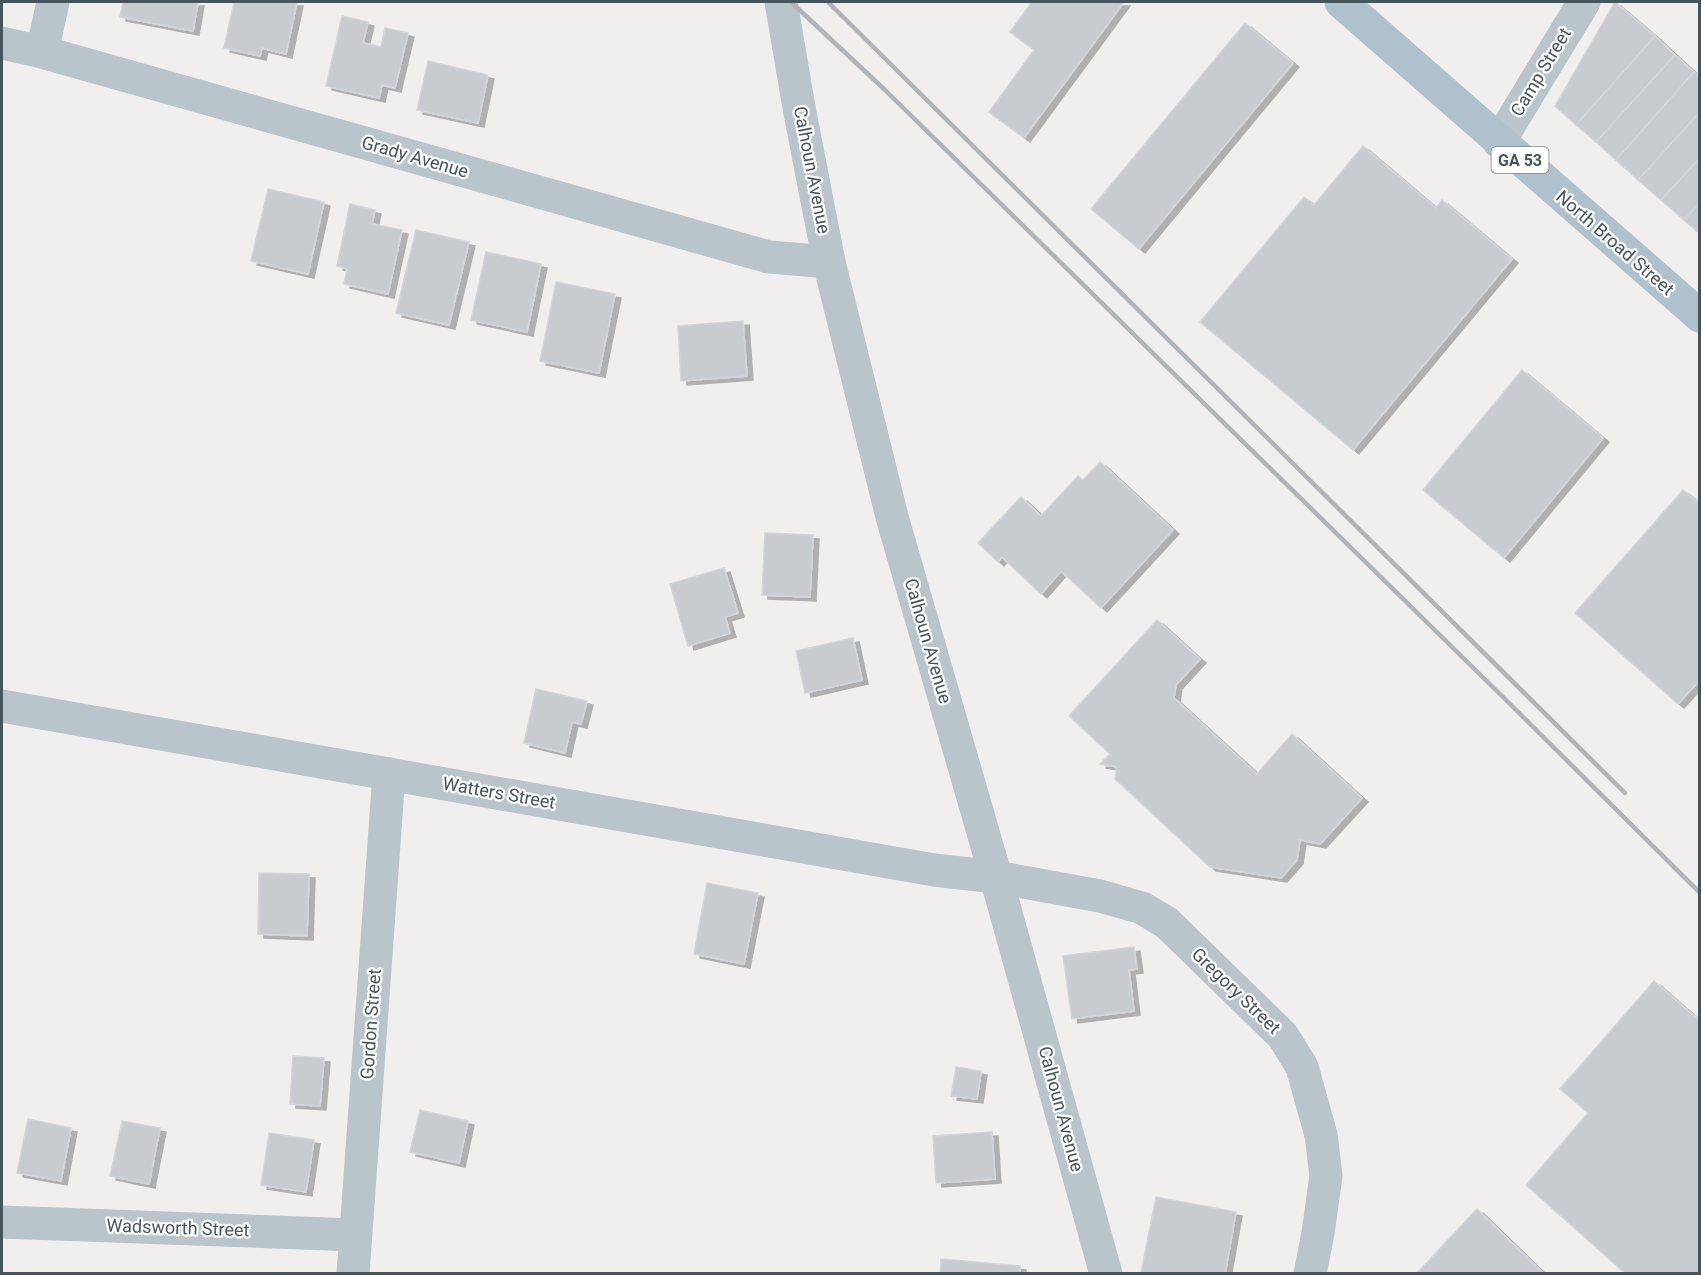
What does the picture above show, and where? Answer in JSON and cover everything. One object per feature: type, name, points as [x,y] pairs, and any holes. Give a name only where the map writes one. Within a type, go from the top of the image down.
[{"type":"main road","name":"North Broad Street","points":[[1341,2],[1700,316]]},
{"type":"street","points":[[42,51],[53,2]]},
{"type":"street","name":"Calhoun Avenue","points":[[781,2],[800,113],[830,262],[892,517],[996,877],[1106,1274]]},
{"type":"street","name":"Camp Street","points":[[1499,142],[1584,2]]},
{"type":"street","name":"Grady Avenue","points":[[2,43],[42,51],[769,257],[830,262]]},
{"type":"street","name":"Watters Street","points":[[2,706],[922,868],[996,877]]},
{"type":"street","name":"Gordon Street","points":[[353,1274],[389,774]]},
{"type":"street","name":"Gregory Street","points":[[996,877],[1100,896],[1142,908],[1167,923],[1282,1036],[1302,1067],[1321,1135],[1326,1176],[1310,1274]]},
{"type":"street","name":"Wadsworth Street","points":[[2,1222],[355,1235]]},
{"type":"building","points":[[123,2],[198,2],[193,31],[120,17]]},
{"type":"building","points":[[234,2],[297,2],[286,54],[262,48],[260,56],[224,48]]},
{"type":"building","points":[[1032,2],[1124,2],[1024,138],[989,112],[1034,50],[1010,32]]},
{"type":"building","points":[[1615,2],[1655,36],[1576,125],[1555,106]]},
{"type":"building","points":[[342,16],[368,22],[363,43],[381,47],[385,28],[408,33],[395,88],[382,85],[379,98],[326,86]]},
{"type":"building","points":[[1245,23],[1293,63],[1139,249],[1091,209]]},
{"type":"building","points":[[1655,36],[1675,55],[1596,142],[1576,125]]},
{"type":"building","points":[[1675,55],[1694,72],[1616,160],[1596,142]]},
{"type":"building","points":[[428,61],[488,75],[478,123],[417,110]]},
{"type":"building","points":[[1694,72],[1700,77],[1700,112],[1638,180],[1616,160]]},
{"type":"building","points":[[1700,112],[1700,158],[1661,200],[1638,180]]},
{"type":"building","points":[[1363,146],[1436,208],[1442,200],[1512,259],[1353,450],[1200,322],[1304,197],[1314,205]]},
{"type":"building","points":[[1700,158],[1700,203],[1684,220],[1661,200]]},
{"type":"building","points":[[268,189],[324,202],[308,274],[251,261]]},
{"type":"building","points":[[1700,203],[1700,234],[1684,220]]},
{"type":"building","points":[[350,204],[375,210],[372,224],[402,230],[388,294],[344,284],[347,269],[337,266]]},
{"type":"building","points":[[416,230],[469,242],[449,325],[396,313]]},
{"type":"building","points":[[486,252],[541,264],[527,332],[471,320]]},
{"type":"building","points":[[556,282],[615,294],[599,373],[540,361]]},
{"type":"building","points":[[743,321],[747,376],[681,381],[678,326]]},
{"type":"building","points":[[1522,370],[1603,438],[1504,558],[1423,490]]},
{"type":"building","points":[[1100,462],[1173,530],[1101,608],[1061,571],[1041,594],[1002,557],[998,562],[978,543],[1021,497],[1041,516],[1078,476],[1083,480]]},
{"type":"building","points":[[1683,490],[1700,504],[1700,680],[1678,704],[1575,613]]},
{"type":"building","points":[[765,533],[813,535],[810,597],[762,595]]},
{"type":"building","points":[[724,568],[738,613],[725,617],[730,633],[688,646],[670,584]]},
{"type":"building","points":[[1157,620],[1200,659],[1176,685],[1174,698],[1257,774],[1292,734],[1362,798],[1320,844],[1300,840],[1297,860],[1281,878],[1210,867],[1115,779],[1117,767],[1100,764],[1110,754],[1069,716]]},
{"type":"building","points":[[853,638],[862,680],[805,693],[796,651]]},
{"type":"building","points":[[536,689],[587,701],[581,724],[572,722],[565,753],[524,743]]},
{"type":"building","points":[[259,873],[309,874],[307,936],[258,934]]},
{"type":"building","points":[[707,883],[758,893],[744,964],[694,954]]},
{"type":"building","points":[[1134,947],[1137,969],[1129,970],[1134,1011],[1072,1019],[1063,956]]},
{"type":"building","points":[[1654,981],[1700,1021],[1700,1274],[1626,1274],[1526,1185],[1588,1113],[1560,1089]]},
{"type":"building","points":[[293,1056],[324,1058],[320,1106],[290,1104]]},
{"type":"building","points":[[956,1067],[981,1071],[977,1099],[951,1096]]},
{"type":"building","points":[[420,1110],[468,1121],[459,1163],[410,1152]]},
{"type":"building","points":[[28,1119],[71,1128],[61,1181],[17,1173]]},
{"type":"building","points":[[122,1121],[160,1128],[149,1184],[110,1176]]},
{"type":"building","points":[[992,1132],[995,1179],[936,1183],[933,1136]]},
{"type":"building","points":[[269,1133],[314,1140],[306,1192],[261,1185]]},
{"type":"building","points":[[1156,1197],[1236,1212],[1225,1274],[1141,1273]]},
{"type":"building","points":[[1477,1209],[1544,1274],[1416,1274]]},
{"type":"building","points":[[941,1259],[1020,1266],[1020,1274],[940,1274]]},
{"type":"railway","points":[[791,2],[885,90],[1700,893]]},
{"type":"railway","points":[[828,2],[1625,793]]}]
